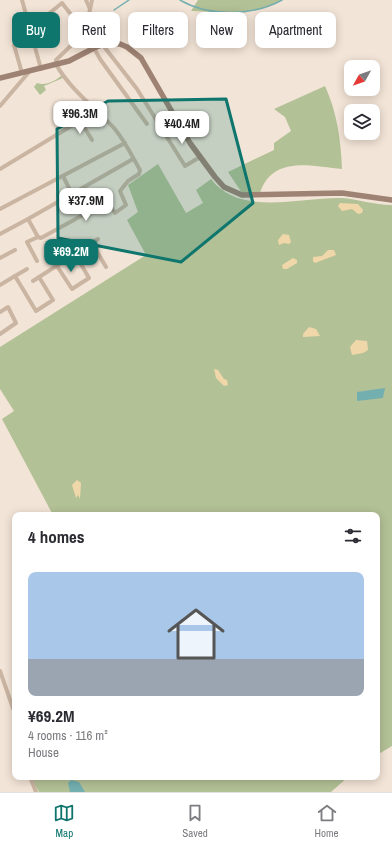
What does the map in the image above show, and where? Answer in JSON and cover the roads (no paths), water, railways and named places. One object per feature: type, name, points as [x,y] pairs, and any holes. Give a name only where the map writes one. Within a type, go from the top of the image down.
[{"type":"street","points":[[22,0],[25,12]]},
{"type":"street","points":[[86,0],[90,9]]},
{"type":"street","points":[[89,12],[92,0]]},
{"type":"street","points":[[51,12],[62,3],[69,12]]},
{"type":"street","points":[[120,44],[137,53],[200,157],[224,187],[242,195],[342,193],[392,200]]},
{"type":"street","points":[[15,48],[22,73]]},
{"type":"street","points":[[35,48],[41,69]]},
{"type":"street","points":[[56,64],[56,60],[70,48]]},
{"type":"street","points":[[0,78],[69,61],[94,48],[100,59],[147,124]]},
{"type":"street","points":[[105,48],[137,89],[185,166],[200,157]]},
{"type":"street","points":[[37,260],[27,242],[38,237],[41,238],[107,201],[115,213],[126,205],[120,191],[128,181],[139,174],[140,170],[125,143],[115,129],[96,111],[56,64]]},
{"type":"street","points":[[0,106],[29,72]]},
{"type":"street","points":[[0,169],[96,111]]},
{"type":"street","points":[[80,122],[92,140]]},
{"type":"street","points":[[0,209],[125,143]]},
{"type":"street","points":[[0,234],[133,158]]},
{"type":"street","points":[[63,176],[72,194]]},
{"type":"street","points":[[80,189],[92,210]]},
{"type":"street","points":[[28,219],[38,237]]},
{"type":"street","points":[[33,281],[98,239]]},
{"type":"street","points":[[92,243],[106,267]]},
{"type":"street","points":[[0,258],[16,250]]},
{"type":"street","points":[[57,266],[72,289],[89,278],[75,254]]},
{"type":"street","points":[[0,285],[27,269]]},
{"type":"street","points":[[15,276],[36,311],[53,300],[39,277]]},
{"type":"street","points":[[0,312],[8,307],[16,323],[0,334]]},
{"type":"street","points":[[0,671],[12,705]]},
{"type":"street","points":[[31,780],[36,792]]},
{"type":"water","points":[[385,388],[383,398],[357,401],[357,392]]},
{"type":"water","points":[[71,780],[79,782],[85,792],[70,792],[68,783]]},
{"type":"waterway","points":[[114,10],[129,0]]},
{"type":"waterway","points":[[180,0],[192,6],[217,12],[245,12],[282,0]]}]
